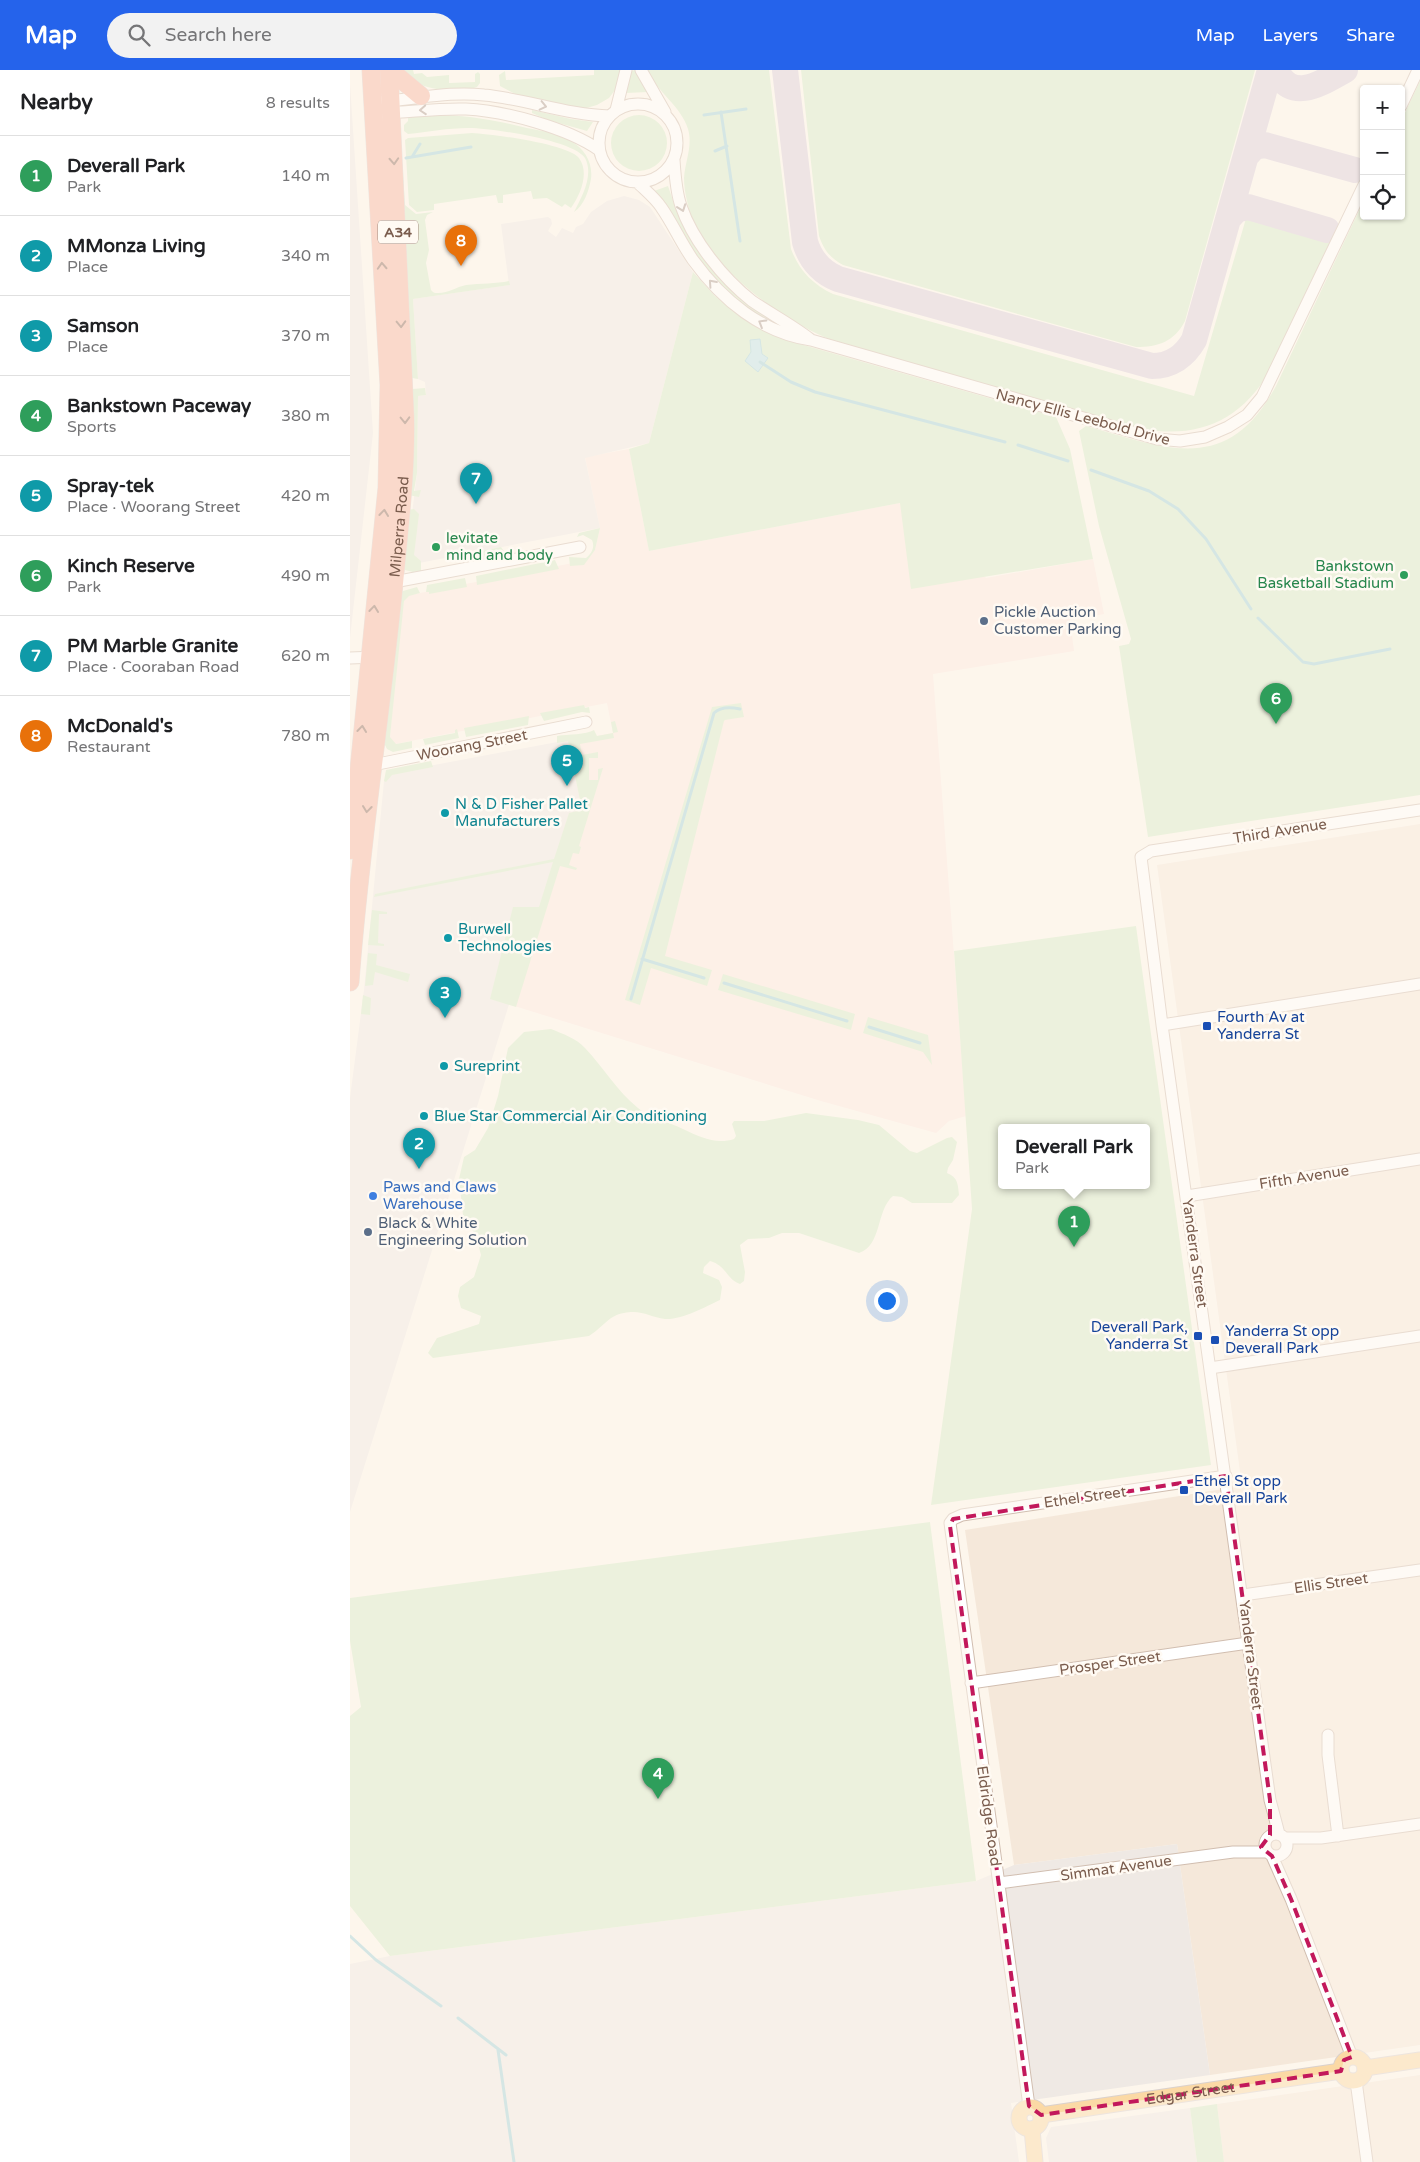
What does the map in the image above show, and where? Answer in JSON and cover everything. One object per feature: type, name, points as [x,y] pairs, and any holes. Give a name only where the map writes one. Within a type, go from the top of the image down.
[{"type":"highway","name":"Milperra Road","points":[[350,982],[365,766],[368,657],[387,488],[389,433],[389,385],[371,70]]},
{"type":"highway","name":"Milperra Road","points":[[350,856],[386,658],[406,445],[390,70]]},
{"type":"highway","points":[[390,70],[421,96]]},
{"type":"main road","points":[[1352,2057],[1362,2061],[1365,2068],[1362,2078],[1356,2081],[1348,2080],[1341,2071],[1344,2060],[1352,2057]]},
{"type":"main road","points":[[1365,2068],[1420,2060]]},
{"type":"main road","name":"Edgar Street","points":[[1035,2111],[1341,2071]]},
{"type":"main road","points":[[1035,2111],[1041,2122],[1032,2129],[1025,2128],[1019,2119],[1020,2112],[1035,2111]]},
{"type":"main road","points":[[1032,2129],[1035,2162]]},
{"type":"street","points":[[626,70],[625,80],[613,113],[600,132],[600,150],[607,167],[612,173],[621,179],[637,182],[648,181],[658,177],[667,170],[674,160],[677,150],[677,138],[674,128],[641,70]]},
{"type":"street","points":[[1405,98],[1418,70]]},
{"type":"street","points":[[391,107],[421,96],[484,95],[587,116],[613,113],[627,105],[638,103],[655,108],[669,118]]},
{"type":"street","points":[[373,108],[462,109],[495,113],[561,131],[585,140],[600,150]]},
{"type":"street","name":"Nancy Ellis Leebold Drive","points":[[674,160],[680,204],[697,237],[718,266],[750,299],[811,340]]},
{"type":"street","name":"Nancy Ellis Leebold Drive","points":[[637,182],[661,206],[693,260],[724,296],[747,314],[775,331],[1157,439],[1180,441],[1205,438],[1240,420],[1254,408],[1262,397],[1360,193]]},
{"type":"street","points":[[394,582],[580,547]]},
{"type":"street","points":[[350,658],[386,658]]},
{"type":"street","name":"Woorang Street","points":[[365,766],[586,722]]},
{"type":"street","name":"Third Avenue","points":[[1142,856],[1152,851],[1420,810]]},
{"type":"street","name":"Yanderra Street","points":[[1142,856],[1162,1024],[1275,1837]]},
{"type":"street","points":[[1162,1024],[1420,984]]},
{"type":"street","name":"Fifth Avenue","points":[[1187,1196],[1420,1159]]},
{"type":"street","points":[[1210,1368],[1420,1336]]},
{"type":"street","name":"Ethel Street","points":[[950,1526],[953,1519],[962,1515],[1226,1476]]},
{"type":"street","name":"Eldridge Road","points":[[950,1526],[999,1884],[1035,2111]]},
{"type":"street","name":"Ellis Street","points":[[1243,1596],[1420,1570]]},
{"type":"street","name":"Prosper Street","points":[[971,1683],[1248,1643]]},
{"type":"street","points":[[1328,1735],[1328,1755],[1338,1836]]},
{"type":"street","name":"Simmat Avenue","points":[[1233,1852],[1275,1837],[1321,1838],[1420,1824]]},
{"type":"street","points":[[1277,1853],[1287,1844],[1275,1837],[1265,1846],[1277,1853],[1291,1898],[1352,2057]]},
{"type":"street","name":"Simmat Avenue","points":[[999,1884],[1233,1852],[1277,1853],[1321,1838]]},
{"type":"street","points":[[1356,2081],[1367,2162]]},
{"type":"highlighted area","points":[[1226,1476],[1270,1800],[1270,1835],[1261,1847],[1272,1856],[1291,1899],[1350,2051],[1352,2057],[1344,2060],[1341,2071],[1041,2115],[1029,2106],[950,1526],[953,1519]]},
{"type":"shaded area","points":[[350,84],[373,433],[350,638]]},
{"type":"shaded area","points":[[624,196],[639,200],[650,207],[693,272],[649,443],[585,458],[600,528],[419,563],[407,555],[417,473],[418,396],[426,395],[425,382],[418,379],[413,299],[509,285],[501,224],[548,217],[551,219],[552,224],[548,231],[556,237],[562,228],[573,233],[576,227],[583,224],[591,212],[607,201]]},
{"type":"shaded area","points":[[629,449],[649,551],[900,503],[986,578],[1093,559],[1104,614],[1070,620],[1074,651],[933,674],[966,1116],[949,1121],[936,1133],[821,1101],[508,1004],[568,741],[613,733],[607,703],[395,744],[390,738],[400,624],[405,596],[583,561],[584,564],[595,550],[600,528],[585,457]]},
{"type":"shaded area","points":[[568,740],[582,810],[569,813],[350,1512],[350,1098],[364,990],[384,781],[386,777],[402,771]]},
{"type":"shaded area","points":[[1420,824],[1420,2045],[1210,2075],[1177,1844],[1014,1865],[965,1530],[1242,1486],[1157,865]]},
{"type":"shaded area","points":[[1177,1844],[1210,2075],[1011,2103],[1019,2162],[350,2162],[350,1964],[390,1956],[976,1881],[1014,1865]]},
{"type":"shaded area","points":[[1420,2075],[1420,2162],[1224,2162],[1217,2104]]},
{"type":"shaded area","points":[[1190,2108],[1197,2162],[1049,2162],[1046,2138],[1051,2127]]},
{"type":"green space","points":[[402,70],[413,70],[414,74],[422,73],[427,77],[449,75],[449,83],[475,82],[475,74],[478,72],[480,74],[480,83],[477,87],[470,89],[439,89],[415,82]]},
{"type":"green space","points":[[594,70],[622,70],[615,90],[609,98],[597,105],[583,109],[517,95],[500,86],[499,75],[505,71],[506,80],[594,75]]},
{"type":"green space","points":[[635,70],[648,92],[626,93],[631,71]]},
{"type":"green space","points":[[647,70],[769,70],[791,249],[802,270],[825,290],[833,294],[1194,396],[1247,215],[1252,213],[1333,237],[1269,372],[1258,389],[1245,403],[1232,414],[1200,428],[1182,431],[1143,429],[837,342],[815,333],[769,305],[725,267],[708,246],[695,224],[687,201],[684,183],[690,141],[688,129],[680,113],[651,78]]},
{"type":"green space","points":[[801,70],[1255,70],[1185,321],[1181,328],[1165,342],[1151,346],[1136,347],[843,265],[838,262],[828,253],[819,236]]},
{"type":"green space","points":[[1420,81],[1420,795],[1148,837],[1119,646],[1129,644],[1131,639],[1099,526],[1079,431],[1086,426],[1143,442],[1168,447],[1193,448],[1215,444],[1237,434],[1257,415],[1276,386],[1360,208],[1360,220],[1405,220],[1405,113]]},
{"type":"green space","points":[[532,110],[593,122],[587,131],[548,120],[532,113]]},
{"type":"green space","points":[[433,115],[492,120],[550,133],[571,141],[584,152],[591,167],[591,179],[583,202],[574,212],[588,179],[585,158],[577,152],[565,146],[531,136],[495,130],[461,128],[408,134],[404,131],[404,125],[408,121],[408,116]]},
{"type":"green space","points":[[639,115],[650,117],[659,123],[665,132],[667,143],[665,154],[659,163],[650,169],[639,171],[628,169],[619,163],[613,154],[611,143],[613,132],[619,123],[628,117]]},
{"type":"green space","points":[[472,133],[496,135],[546,144],[572,153],[579,158],[584,170],[584,177],[578,197],[571,208],[565,204],[562,207],[547,198],[533,199],[531,191],[503,195],[503,203],[498,203],[496,195],[434,204],[434,210],[417,212],[409,205],[405,140],[408,138]]},
{"type":"green space","points":[[402,172],[405,205],[416,214],[433,212],[427,215],[425,220],[429,250],[426,263],[431,290],[435,293],[442,293],[466,285],[509,281],[510,285],[413,299],[418,379],[412,378]]},
{"type":"green space","points":[[668,186],[677,212],[700,252],[796,335],[744,308],[711,277],[654,191]]},
{"type":"green space","points":[[693,272],[715,296],[742,318],[786,340],[1056,417],[1070,449],[1093,559],[911,589],[900,503],[649,551],[629,449],[649,443]]},
{"type":"green space","points":[[425,388],[426,395],[418,396],[417,473],[414,491],[421,490],[419,497],[408,495],[412,389]]},
{"type":"green space","points":[[414,509],[419,514],[414,555],[421,561],[421,571],[413,572],[405,570],[402,566],[407,510]]},
{"type":"green space","points":[[600,528],[595,550],[584,565],[570,566],[569,557],[586,558],[593,547],[592,540],[583,535],[577,537],[579,533]]},
{"type":"green space","points":[[501,547],[506,554],[474,560],[472,557],[472,553]]},
{"type":"green space","points":[[555,560],[559,569],[477,585],[476,576]]},
{"type":"green space","points":[[465,578],[467,587],[429,594],[429,592],[426,592],[427,585]]},
{"type":"green space","points":[[417,587],[420,593],[409,596],[404,601],[390,737],[396,744],[412,741],[412,748],[393,752],[387,749],[384,743],[399,594]]},
{"type":"green space","points":[[741,703],[744,717],[724,721],[665,956],[712,970],[707,986],[651,968],[640,1005],[625,1000],[712,707]]},
{"type":"green space","points":[[584,705],[585,708],[589,707],[590,713],[582,712],[544,721],[540,713]]},
{"type":"green space","points":[[529,716],[528,725],[466,737],[464,728]]},
{"type":"green space","points":[[615,721],[618,732],[613,733],[611,722]]},
{"type":"green space","points":[[457,729],[459,738],[425,745],[423,739],[455,733]]},
{"type":"green space","points":[[594,730],[597,736],[613,733],[614,738],[580,744],[582,755],[598,752],[598,758],[589,758],[589,780],[598,780],[598,769],[603,768],[579,846],[581,847],[579,854],[573,853],[569,865],[577,868],[576,870],[560,866],[516,1007],[490,999],[513,907],[539,907],[553,862],[374,897],[375,894],[554,859],[569,813],[582,810],[568,741],[557,743],[557,736],[582,734]]},
{"type":"green space","points":[[431,761],[433,767],[392,775],[386,782],[384,781],[386,770]]},
{"type":"green space","points":[[372,910],[387,912],[387,914],[379,914],[378,943],[384,944],[384,946],[368,945]]},
{"type":"green space","points":[[1136,926],[1211,1465],[931,1505],[972,1209],[954,951]]},
{"type":"green space","points":[[368,953],[377,954],[376,965],[410,974],[408,982],[375,972],[373,985],[365,986]]},
{"type":"green space","points":[[723,974],[855,1014],[851,1030],[718,990]]},
{"type":"green space","points":[[363,995],[371,998],[370,1015],[361,1014]]},
{"type":"green space","points":[[868,1017],[928,1035],[932,1065],[923,1052],[863,1033]]},
{"type":"green space","points":[[551,1029],[578,1042],[592,1055],[623,1094],[643,1112],[714,1141],[734,1139],[736,1136],[732,1124],[734,1121],[764,1121],[806,1113],[858,1120],[879,1125],[910,1151],[917,1153],[952,1137],[957,1142],[953,1160],[947,1173],[955,1179],[959,1195],[952,1203],[912,1203],[902,1197],[893,1196],[884,1210],[872,1243],[859,1253],[799,1233],[782,1233],[769,1238],[748,1239],[740,1245],[745,1272],[744,1281],[740,1284],[735,1282],[720,1266],[710,1261],[704,1267],[703,1273],[719,1280],[722,1287],[720,1300],[686,1315],[665,1319],[640,1313],[624,1313],[609,1319],[589,1336],[433,1358],[428,1353],[437,1338],[479,1324],[481,1316],[461,1308],[458,1296],[460,1287],[474,1277],[481,1255],[476,1236],[463,1215],[459,1179],[464,1157],[475,1150],[488,1128],[498,1096],[508,1048],[524,1032]]},
{"type":"green space","points":[[930,1522],[976,1881],[390,1956],[350,1906],[350,1716],[361,1707],[350,1641],[350,1598]]},
{"type":"green space","points":[[1217,2104],[1224,2162],[1197,2162],[1190,2108]]},
{"type":"water","points":[[760,339],[762,354],[768,358],[758,372],[745,361],[751,352],[750,340]]},
{"type":"waterway","points":[[704,115],[746,109]]},
{"type":"waterway","points":[[721,112],[740,241]]},
{"type":"waterway","points":[[412,157],[420,144]]},
{"type":"waterway","points":[[715,151],[727,146]]},
{"type":"waterway","points":[[406,158],[471,147]]},
{"type":"waterway","points":[[760,362],[791,382],[815,392],[1005,442]]},
{"type":"waterway","points":[[1018,445],[1068,461]]},
{"type":"waterway","points":[[1091,470],[1149,491],[1178,509],[1206,539],[1251,609]]},
{"type":"waterway","points":[[1258,618],[1303,662],[1314,664],[1390,649]]},
{"type":"waterway","points":[[631,999],[714,713],[723,708],[740,709]]},
{"type":"waterway","points":[[642,959],[704,978]]},
{"type":"waterway","points":[[724,983],[847,1021]]},
{"type":"waterway","points":[[869,1027],[920,1043]]},
{"type":"waterway","points":[[350,1936],[376,1960],[441,2006]]},
{"type":"waterway","points":[[458,2018],[506,2055]]},
{"type":"waterway","points":[[498,2050],[514,2162]]},
{"type":"taxiway","points":[[785,70],[805,242],[810,254],[821,269],[838,279],[1152,366],[1159,366],[1177,359],[1194,340],[1270,70]]},
{"type":"taxiway","points":[[1276,70],[1290,86],[1299,88],[1318,84],[1345,70]]},
{"type":"taxiway","points":[[1246,156],[1254,147],[1265,145],[1355,170]]},
{"type":"taxiway","points":[[1228,219],[1236,210],[1248,207],[1327,230]]},
{"type":"place","name":"McDonald's","points":[[461,266]]},
{"type":"place","name":"PM Marble Granite","points":[[476,504]]},
{"type":"place","name":"levitate mind and body","points":[[436,547]]},
{"type":"place","name":"Bankstown Basketball Stadium","points":[[1404,575]]},
{"type":"place","name":"Pickle Auction Customer Parking","points":[[984,621]]},
{"type":"place","name":"Kinch Reserve","points":[[1276,724]]},
{"type":"place","name":"Spray-tek","points":[[567,786]]},
{"type":"place","name":"N & D Fisher Pallet Manufacturers","points":[[445,813]]},
{"type":"place","name":"Burwell Technologies","points":[[448,938]]},
{"type":"place","name":"Samson","points":[[445,1018]]},
{"type":"place","name":"Fourth Av at Yanderra St","points":[[1207,1026]]},
{"type":"place","name":"Sureprint","points":[[444,1066]]},
{"type":"place","name":"Blue Star Commercial Air Conditioning","points":[[424,1116]]},
{"type":"place","name":"MMonza Living","points":[[419,1169]]},
{"type":"place","name":"Paws and Claws Warehouse","points":[[373,1196]]},
{"type":"place","name":"Black & White Engineering Solution","points":[[368,1232]]},
{"type":"place","name":"Deverall Park","points":[[1074,1247]]},
{"type":"place","name":"Deverall Park, Yanderra St","points":[[1198,1336]]},
{"type":"place","name":"Yanderra St opp Deverall Park","points":[[1215,1340]]},
{"type":"place","name":"Ethel St opp Deverall Park","points":[[1184,1490]]},
{"type":"place","name":"Bankstown Paceway","points":[[658,1799]]}]
